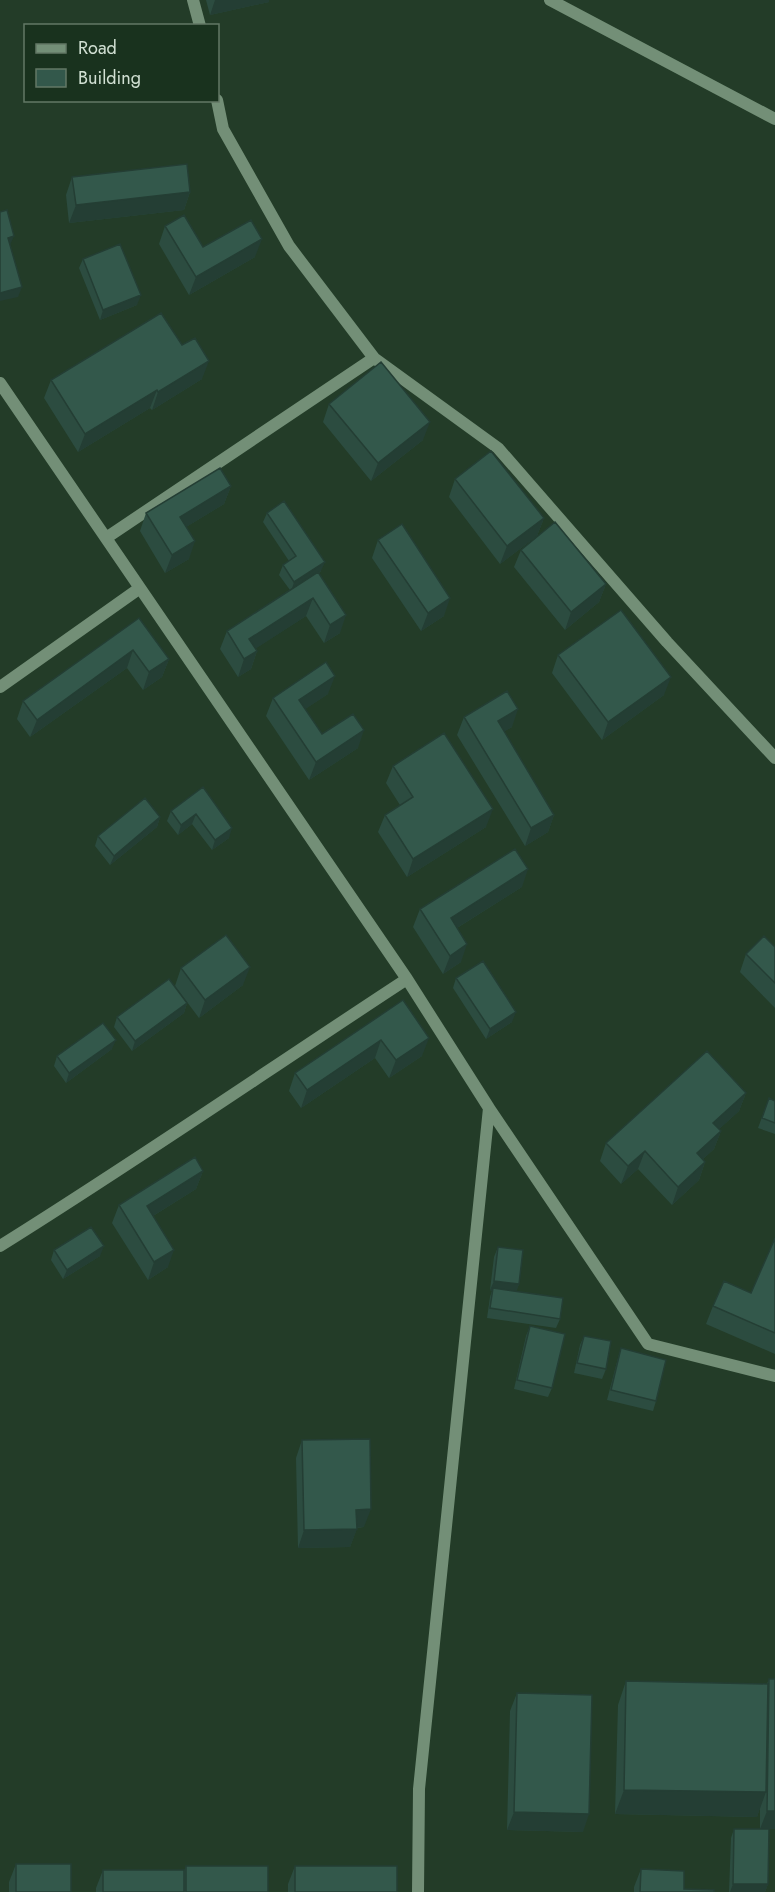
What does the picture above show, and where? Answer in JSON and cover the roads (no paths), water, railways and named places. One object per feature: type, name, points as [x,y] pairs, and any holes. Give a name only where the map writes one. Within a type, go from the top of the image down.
[{"type":"street","points":[[193,0],[199,24]]},
{"type":"street","points":[[550,0],[775,119]]},
{"type":"street","points":[[217,102],[223,129],[289,246],[374,358],[498,448],[667,642],[775,758]]},
{"type":"street","points":[[106,538],[374,358]]},
{"type":"street","points":[[0,383],[407,979],[489,1108],[648,1344],[775,1376]]},
{"type":"street","points":[[0,687],[140,588]]},
{"type":"street","points":[[0,1246],[92,1189],[261,1074],[407,979]]},
{"type":"street","points":[[418,1892],[419,1789],[489,1108]]}]
